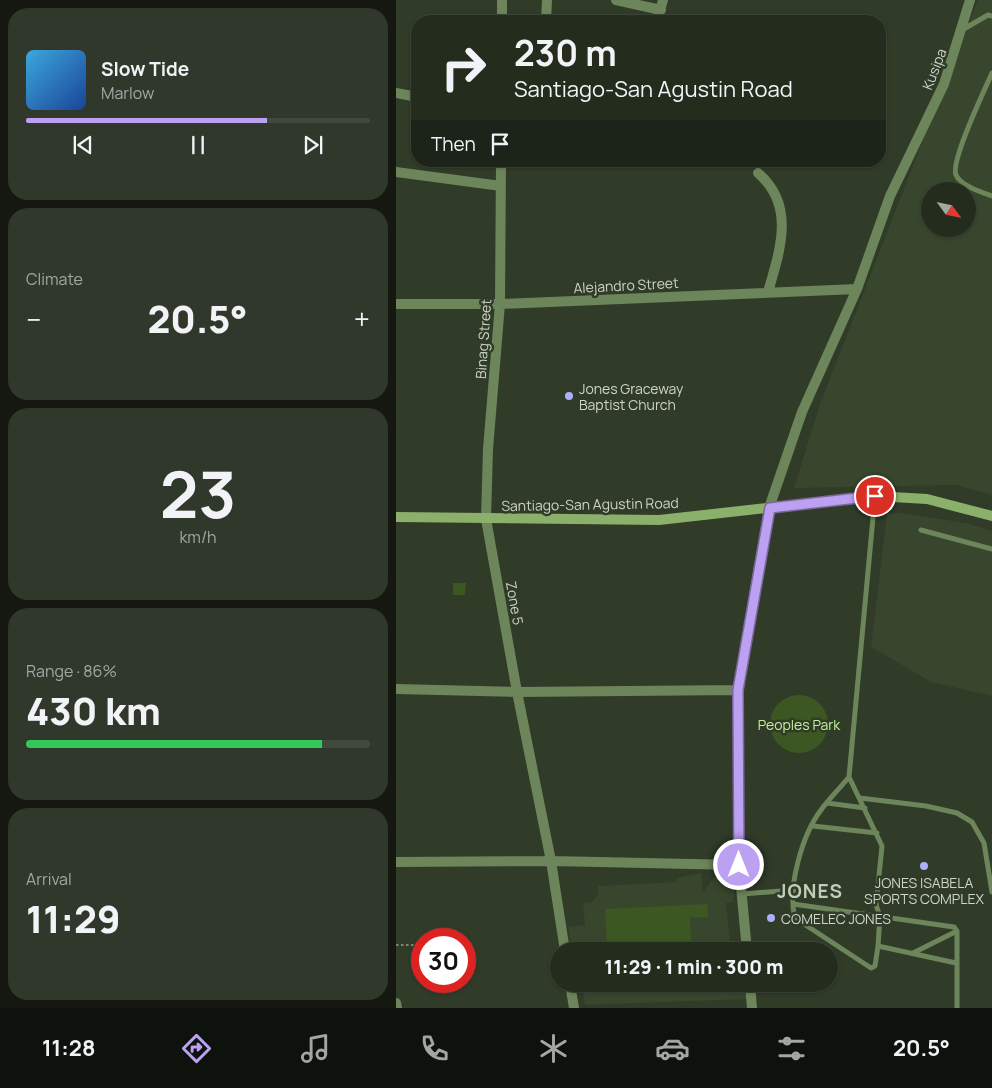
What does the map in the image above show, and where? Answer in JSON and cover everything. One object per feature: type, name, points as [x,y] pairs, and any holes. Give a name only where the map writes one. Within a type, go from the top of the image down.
[{"type":"main road","name":"Santiago-San Agustin Road","points":[[396,517],[659,520],[875,496],[927,499],[992,516]]},
{"type":"street","points":[[502,0],[502,15]]},
{"type":"street","points":[[546,0],[546,15]]},
{"type":"street","points":[[616,0],[662,5]]},
{"type":"street","name":"Kusipa","points":[[746,942],[739,865],[738,690],[770,508],[802,412],[857,289],[890,196],[944,84],[970,0]]},
{"type":"street","points":[[396,93],[411,96]]},
{"type":"street","name":"Binag Street","points":[[486,519],[488,449],[500,304],[502,167]]},
{"type":"street","points":[[396,172],[501,186]]},
{"type":"street","points":[[758,173],[773,189],[783,225],[782,239],[768,292]]},
{"type":"street","name":"Alejandro Street","points":[[396,304],[500,304],[857,289]]},
{"type":"street","name":"Zone 5","points":[[486,519],[517,692],[551,861],[564,942]]},
{"type":"street","points":[[396,689],[517,692],[738,690]]},
{"type":"street","points":[[396,862],[551,861],[739,865]]},
{"type":"street","points":[[571,992],[574,1008]]},
{"type":"street","points":[[751,992],[752,1008]]},
{"type":"street","points":[[396,1004],[397,1008]]},
{"type":"lane","points":[[962,30],[988,15],[992,16]]},
{"type":"lane","points":[[992,73],[959,151],[955,168],[956,175],[964,183],[992,196]]},
{"type":"lane","points":[[849,777],[827,803],[813,826],[800,854],[794,890],[795,918],[805,927],[871,968],[875,966],[878,946],[880,916],[876,905],[882,846],[849,777],[875,496]]},
{"type":"lane","points":[[921,530],[992,549]]},
{"type":"lane","points":[[860,798],[926,806],[958,813],[972,822],[984,844],[992,892]]},
{"type":"lane","points":[[827,803],[865,808]]},
{"type":"lane","points":[[813,826],[877,833]]},
{"type":"lane","points":[[742,894],[794,890]]},
{"type":"lane","points":[[794,904],[952,926],[957,931],[957,1008]]},
{"type":"lane","points":[[912,953],[957,931]]},
{"type":"lane","points":[[878,946],[956,963]]},
{"type":"path","points":[[396,946],[411,946]]},
{"type":"shaded area","points":[[978,0],[992,0],[992,495],[956,485],[794,488],[820,404]]},
{"type":"shaded area","points":[[900,513],[966,523],[992,531],[992,696],[931,682],[871,647],[887,514]]},
{"type":"shaded area","points":[[701,873],[703,892],[715,876],[733,878],[734,902],[726,903],[730,942],[571,942],[568,927],[585,925],[583,903],[591,902],[598,895],[598,886],[677,882],[677,878]]},
{"type":"shaded area","points":[[583,992],[748,992],[748,999],[585,1005]]},
{"type":"green space","points":[[453,583],[466,583],[465,595],[453,595]]},
{"type":"green space","name":"Peoples Park","points":[[799,695],[815,700],[823,708],[828,724],[823,740],[815,748],[799,753],[783,748],[775,740],[770,724],[775,708],[783,700]]},
{"type":"green space","points":[[707,904],[708,917],[690,918],[691,942],[607,942],[605,909]]},
{"type":"place","name":"Jones Graceway Baptist Church","points":[[569,396]]},
{"type":"place","name":"JONES ISABELA SPORTS COMPLEX","points":[[924,866]]},
{"type":"place","name":"COMELEC JONES","points":[[771,918]]},
{"type":"district","name":"JONES","points":[[810,891]]},
{"type":"route","points":[[739,865],[738,690],[770,508],[875,496]]}]
